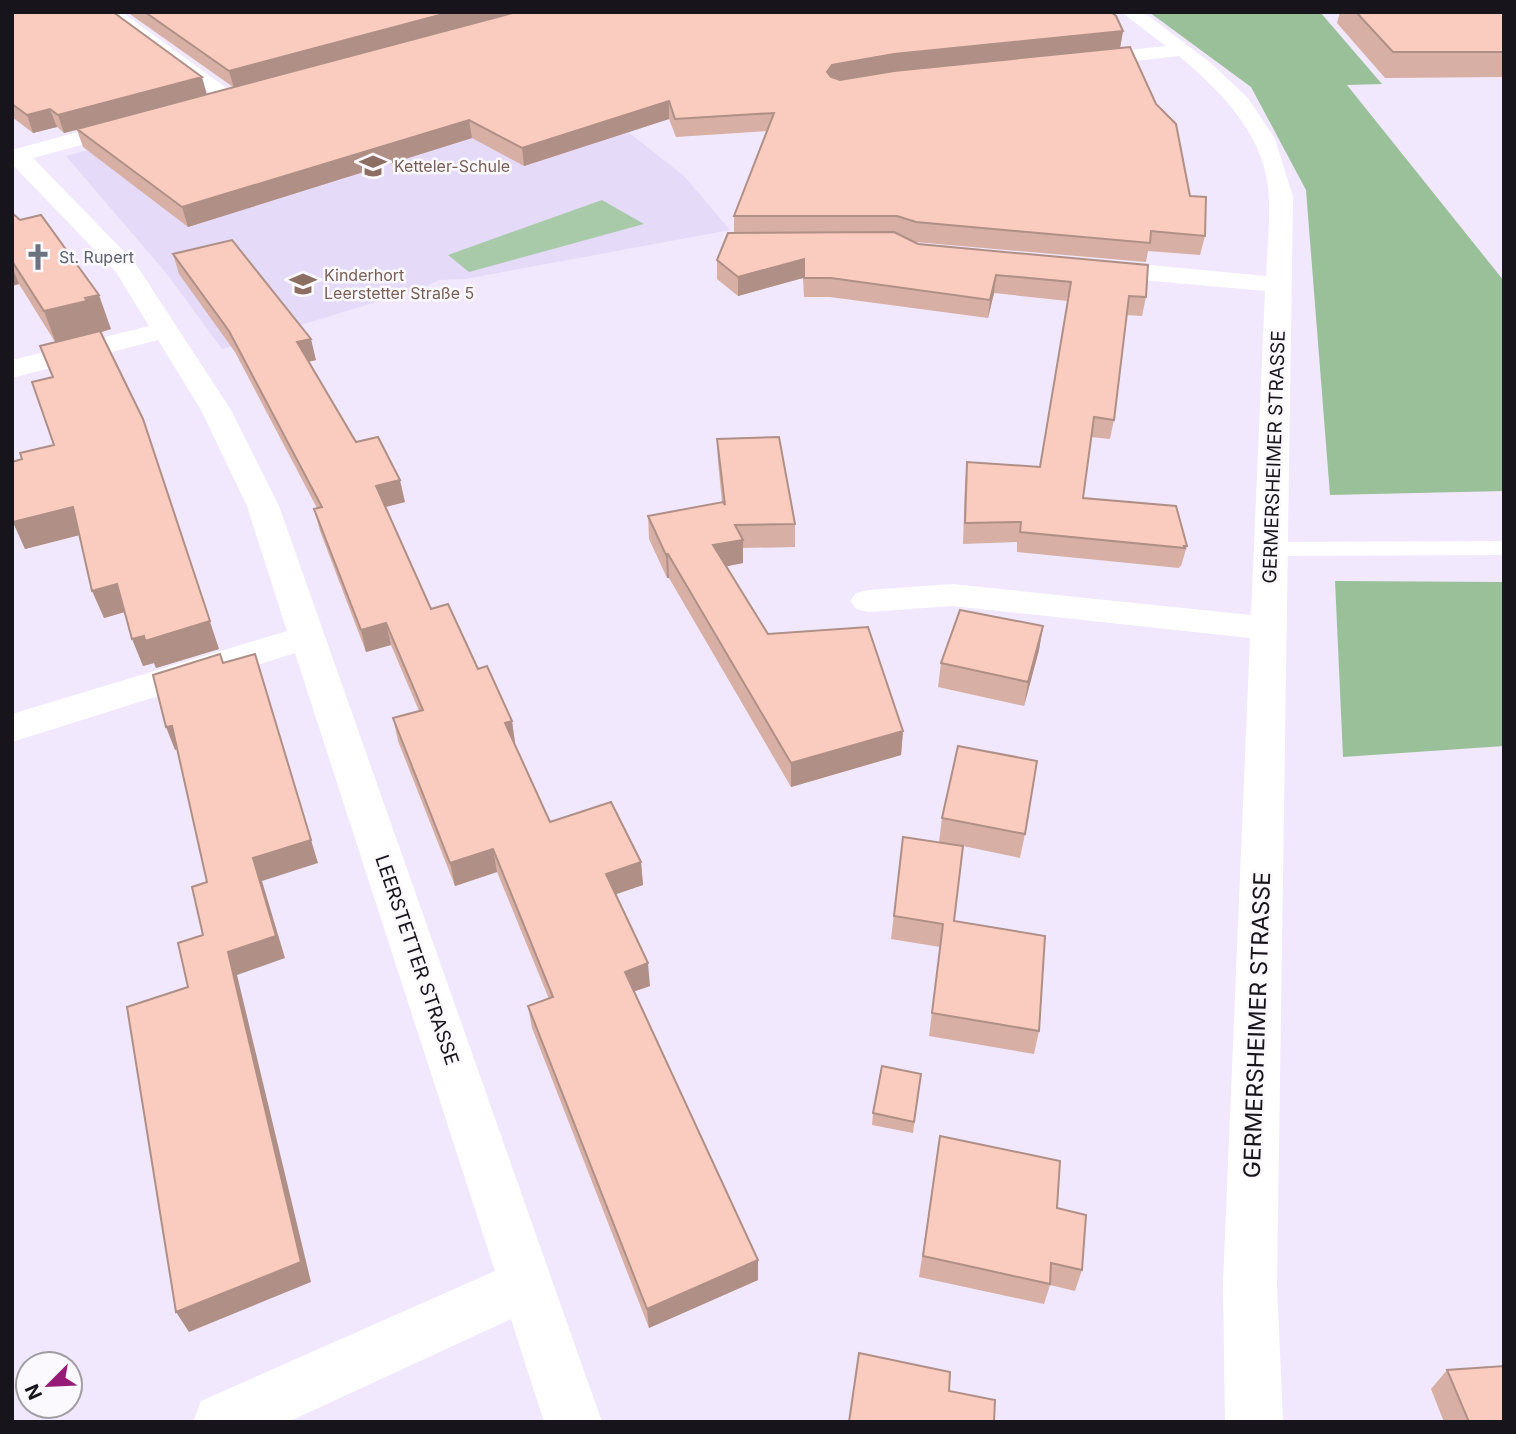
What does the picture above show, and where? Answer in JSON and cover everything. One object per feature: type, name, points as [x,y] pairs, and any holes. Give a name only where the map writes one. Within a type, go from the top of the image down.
[{"type":"street","points":[[109,12],[230,98]]},
{"type":"street","name":"GERMERSHEIMER STRASSE","points":[[1130,12],[1184,50],[1223,85],[1264,137],[1281,197],[1250,1284],[1254,1422]]},
{"type":"street","points":[[1057,64],[1184,50]]},
{"type":"street","points":[[203,105],[256,91]]},
{"type":"street","points":[[15,157],[150,120]]},
{"type":"street","name":"LEERSTETTER STRASSE","points":[[15,157],[126,268],[216,410],[263,506],[573,1422]]},
{"type":"street","points":[[1078,267],[1280,285]]},
{"type":"street","points":[[12,369],[166,330]]},
{"type":"street","points":[[868,601],[952,595],[1268,628]]},
{"type":"street","points":[[12,728],[307,637]]},
{"type":"street","points":[[222,1422],[527,1284]]},
{"type":"lane","points":[[1270,549],[1504,548]]},
{"type":"shaded area","name":"Ketteler-Schule","points":[[487,40],[623,128],[684,176],[730,230],[465,279],[439,280],[422,288],[222,349],[167,274],[66,156]]},
{"type":"green space","points":[[1149,12],[1320,12],[1382,84],[1347,85],[1504,281],[1504,491],[1330,495],[1306,190],[1251,87]]},
{"type":"green space","points":[[602,200],[644,224],[469,272],[448,255]]},
{"type":"green space","points":[[1335,581],[1504,582],[1504,746],[1343,757]]},
{"type":"building","points":[[12,12],[113,12],[202,77],[58,115],[50,109],[27,115],[12,104]]},
{"type":"building","points":[[145,12],[451,12],[229,71]]},
{"type":"building","points":[[516,12],[1111,12],[1123,31],[894,54],[832,65],[827,72],[831,77],[840,80],[894,71],[1130,47],[1156,104],[1176,124],[1190,196],[1206,197],[1205,236],[1151,231],[1150,243],[916,222],[897,216],[734,216],[774,113],[675,119],[669,101],[522,148],[469,120],[182,207],[77,129]]},
{"type":"building","points":[[1356,12],[1504,12],[1504,52],[1393,52]]},
{"type":"building","points":[[12,213],[20,220],[41,215],[99,295],[85,298],[87,301],[44,311],[12,261]]},
{"type":"building","points":[[894,232],[918,244],[1148,265],[1146,297],[1129,296],[1114,420],[1094,417],[1083,498],[1176,506],[1187,546],[1184,546],[1185,548],[1020,532],[1021,522],[965,523],[967,462],[1040,467],[1071,282],[996,275],[990,300],[831,278],[804,278],[804,259],[738,277],[717,260],[728,233]]},
{"type":"building","points":[[232,240],[311,339],[297,342],[356,442],[378,437],[400,480],[376,486],[431,609],[448,604],[478,669],[487,666],[512,721],[505,723],[550,822],[611,802],[641,862],[606,874],[648,963],[625,972],[758,1260],[647,1309],[528,1006],[553,997],[493,849],[450,863],[393,718],[423,710],[386,623],[361,630],[314,509],[322,507],[229,331],[173,254]]},
{"type":"building","points":[[100,331],[143,419],[210,621],[145,641],[144,636],[132,639],[117,584],[92,591],[73,507],[13,522],[12,518],[12,462],[22,459],[20,453],[54,445],[32,382],[53,377],[40,346]]},
{"type":"building","points":[[779,437],[795,524],[735,525],[743,540],[713,545],[768,634],[868,627],[903,731],[791,763],[668,554],[666,555],[648,516],[723,502],[725,505],[717,439]]},
{"type":"building","points":[[960,610],[1043,626],[1028,682],[941,663]]},
{"type":"building","points":[[220,654],[223,663],[255,654],[311,840],[253,858],[276,936],[228,952],[301,1262],[176,1312],[127,1007],[188,987],[178,943],[203,935],[192,887],[207,882],[172,726],[166,727],[153,675]]},
{"type":"building","points":[[958,746],[1037,761],[1025,834],[942,818]]},
{"type":"building","points":[[903,837],[963,846],[954,921],[1045,936],[1039,1031],[932,1013],[943,924],[894,916]]},
{"type":"building","points":[[882,1066],[921,1074],[914,1122],[873,1113]]},
{"type":"building","points":[[940,1136],[1060,1161],[1057,1208],[1086,1215],[1082,1270],[1051,1263],[1050,1284],[923,1256]]},
{"type":"building","points":[[859,1353],[950,1372],[949,1391],[995,1400],[994,1422],[849,1422]]},
{"type":"building","points":[[1504,1366],[1504,1422],[1469,1422],[1447,1370]]},
{"type":"place","name":"Ketteler-Schule","points":[[373,166]]},
{"type":"place","name":"St. Rupert","points":[[38,257]]},
{"type":"place","name":"Kinderhort Leerstetter Straße 5","points":[[303,284]]}]
